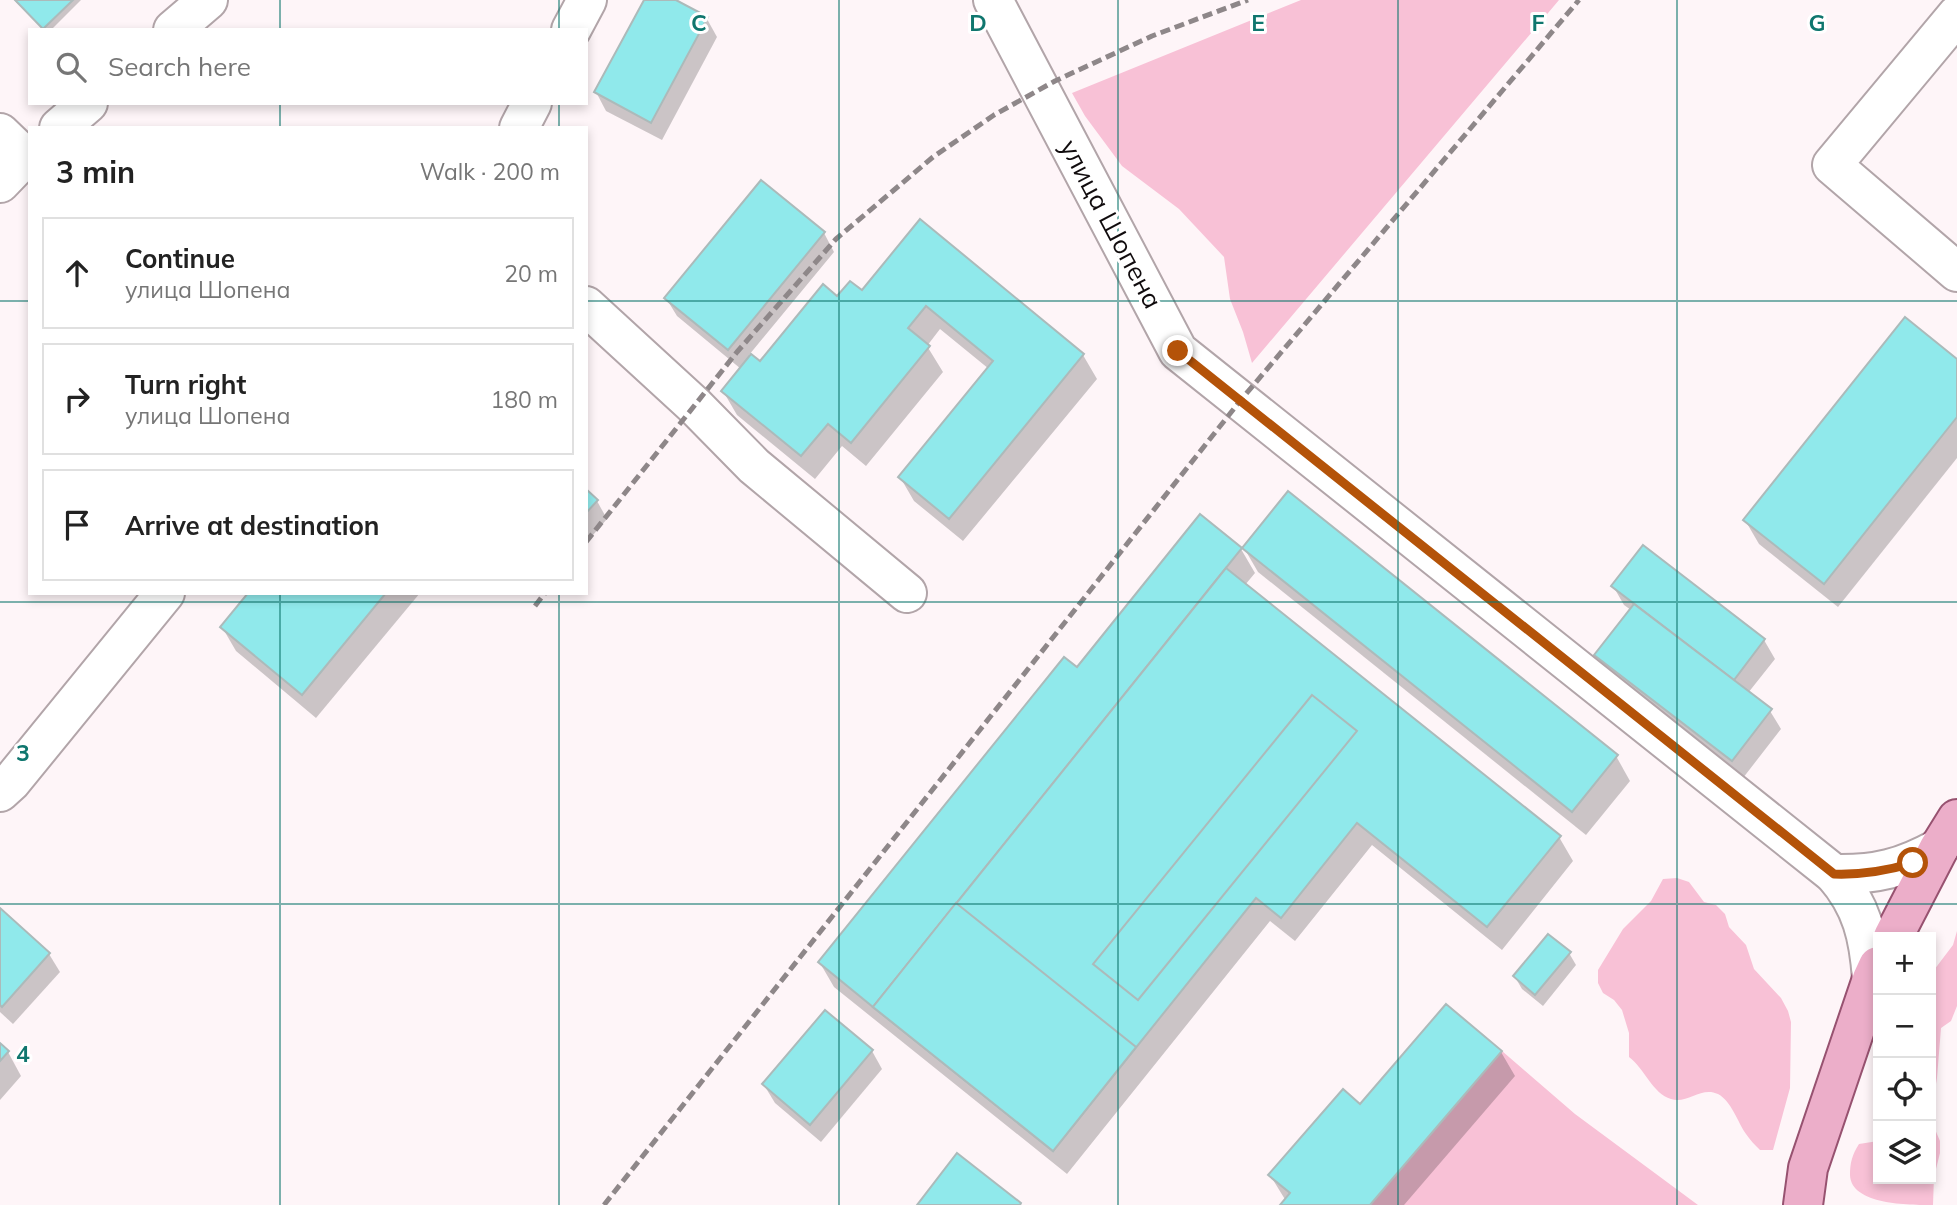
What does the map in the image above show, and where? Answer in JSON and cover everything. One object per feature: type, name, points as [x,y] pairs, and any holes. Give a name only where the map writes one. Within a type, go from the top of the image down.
[{"type":"main road","points":[[1896,932],[1948,833]]},
{"type":"main road","points":[[1803,1205],[1808,1168],[1873,978]]},
{"type":"street","points":[[175,28],[208,0]]},
{"type":"street","points":[[572,28],[587,0]]},
{"type":"street","name":"улица Шопена","points":[[993,0],[1178,351],[1834,874],[1850,893],[1861,916],[1873,962]]},
{"type":"street","points":[[1957,15],[1832,165],[1957,272]]},
{"type":"street","points":[[61,126],[86,105]]},
{"type":"street","points":[[520,126],[531,105]]},
{"type":"street","points":[[588,308],[695,406],[754,466],[907,593]]},
{"type":"street","points":[[0,792],[163,595]]},
{"type":"street","points":[[1834,874],[1861,875],[1913,863],[1948,833]]},
{"type":"shaded area","points":[[1301,0],[1559,0],[1252,363],[1230,299],[1224,257],[1179,209],[1122,166],[1085,116],[1072,93]]},
{"type":"shaded area","points":[[1677,878],[1689,882],[1704,902],[1716,905],[1725,914],[1729,927],[1746,945],[1754,969],[1781,998],[1788,1011],[1791,1022],[1790,1088],[1773,1150],[1760,1150],[1756,1146],[1727,1102],[1718,1094],[1706,1092],[1677,1100],[1659,1092],[1629,1057],[1629,1033],[1622,1010],[1614,1000],[1603,993],[1598,983],[1598,970],[1623,929],[1651,901],[1663,879]]},
{"type":"shaded area","points":[[1957,931],[1957,1006],[1951,1021],[1941,1028],[1936,1084],[1936,967],[1953,945]]},
{"type":"shaded area","points":[[1502,1051],[1575,1114],[1698,1205],[1370,1205]]},
{"type":"shaded area","points":[[1936,1132],[1940,1141],[1936,1169]]},
{"type":"shaded area","points":[[1873,1142],[1873,1184],[1934,1184],[1933,1205],[1883,1201],[1860,1192],[1853,1185],[1850,1175],[1853,1155],[1859,1144]]},
{"type":"building","points":[[15,0],[73,0],[44,28]]},
{"type":"building","points":[[644,0],[676,0],[708,17],[651,123],[594,92]]},
{"type":"building","points":[[761,180],[825,232],[728,350],[664,298]]},
{"type":"building","points":[[920,219],[1084,354],[949,519],[898,477],[993,361],[926,306],[908,328],[930,346],[851,443],[828,424],[801,456],[721,391],[751,354],[760,361],[823,284],[837,296],[850,281],[862,290]]},
{"type":"building","points":[[1905,317],[1957,359],[1957,417],[1824,584],[1743,520]]},
{"type":"building","points":[[588,491],[598,500],[588,511]]},
{"type":"building","points":[[1288,491],[1618,755],[1572,812],[1242,548]]},
{"type":"building","points":[[1200,514],[1242,548],[873,1007],[818,962],[1064,657],[1077,667]]},
{"type":"building","points":[[1643,545],[1765,639],[1734,680],[1611,586]]},
{"type":"building","points":[[1226,568],[1561,836],[1487,927],[1357,823],[1281,918],[1256,898],[1053,1151],[873,1007]]},
{"type":"building","points":[[246,595],[384,595],[302,695],[220,627]]},
{"type":"building","points":[[1634,604],[1772,709],[1732,761],[1594,655]]},
{"type":"building","points":[[1312,695],[1357,731],[1138,1000],[1093,964]]},
{"type":"building","points":[[956,903],[1136,1047],[1053,1151],[873,1007]]},
{"type":"building","points":[[0,908],[50,953],[2,1007],[0,1005]]},
{"type":"building","points":[[1548,934],[1571,952],[1535,995],[1513,976]]},
{"type":"building","points":[[1446,1004],[1502,1051],[1370,1205],[1280,1205],[1290,1193],[1268,1175],[1343,1089],[1360,1104]]},
{"type":"building","points":[[825,1010],[873,1050],[810,1125],[762,1084]]},
{"type":"building","points":[[0,1043],[9,1051],[0,1061]]},
{"type":"building","points":[[957,1153],[1021,1203],[1020,1205],[917,1205]]},
{"type":"railway","points":[[588,539],[737,352],[836,239],[933,157],[994,115],[1055,81],[1152,36],[1248,0]]},
{"type":"railway","points":[[604,1205],[1240,401],[1579,0]]},
{"type":"railway","points":[[535,606],[543,595]]},
{"type":"route","points":[[1178,351],[1834,874],[1861,875],[1913,863]]}]
